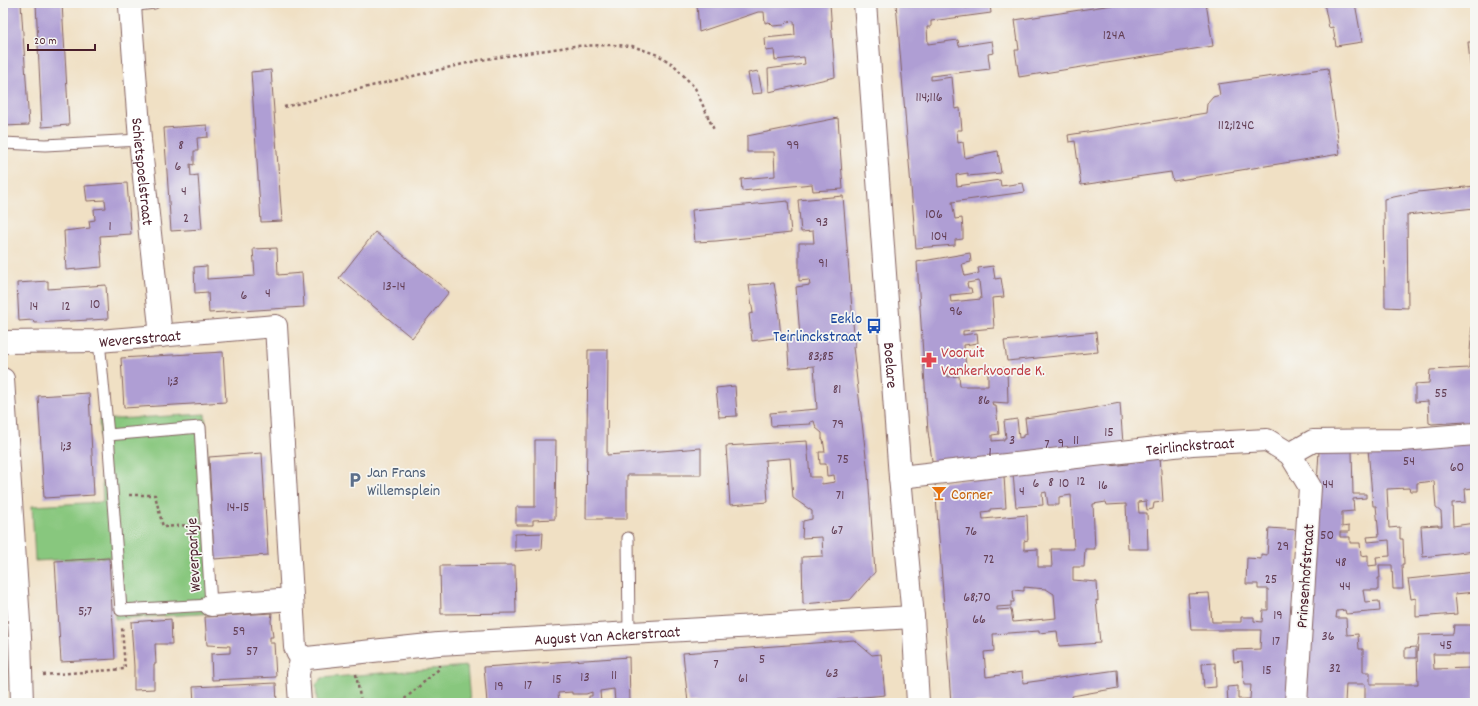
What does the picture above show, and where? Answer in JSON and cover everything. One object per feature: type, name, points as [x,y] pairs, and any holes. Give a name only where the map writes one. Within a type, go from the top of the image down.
[{"type":"street","name":"Boelare","points":[[864,3],[900,477],[913,617],[918,703]]},
{"type":"street","name":"Schietspoelstraat","points":[[130,6],[140,140],[161,336]]},
{"type":"street","name":"Weversstraat","points":[[3,342],[99,341],[276,326],[292,599]]},
{"type":"street","points":[[3,379],[11,637],[21,677],[22,703]]},
{"type":"street","points":[[1290,454],[1313,441],[1402,440],[1475,434]]},
{"type":"street","name":"Teirlinckstraat","points":[[900,477],[1192,444],[1267,440],[1290,454]]},
{"type":"street","name":"Prinsenhofstraat","points":[[1290,454],[1310,487],[1296,703]]},
{"type":"street","points":[[211,605],[292,599],[295,647],[298,654],[302,656],[298,674],[300,703]]},
{"type":"street","name":"August Van Ackerstraat","points":[[302,656],[307,658],[438,644],[913,617]]},
{"type":"lane","points":[[130,6],[154,3]]},
{"type":"lane","points":[[3,143],[45,145],[140,140]]},
{"type":"lane","points":[[99,341],[108,435],[121,610]]},
{"type":"lane","name":"Weverparkje","points":[[108,435],[200,427],[211,605],[121,610]]},
{"type":"lane","points":[[628,538],[629,633]]},
{"type":"path","points":[[284,107],[480,60],[574,46],[612,44],[632,46],[658,55],[674,65],[694,88],[714,130]]},
{"type":"path","points":[[112,496],[155,495],[163,527],[206,524]]},
{"type":"path","points":[[21,677],[125,669],[121,610]]},
{"type":"path","points":[[400,703],[439,669],[438,644]]},
{"type":"path","points":[[354,653],[360,703]]},
{"type":"green space","points":[[205,414],[215,613],[115,619],[111,557],[35,561],[32,506],[103,502],[99,420]]},
{"type":"green space","points":[[467,666],[470,703],[317,703],[316,685],[322,678]]},
{"type":"building","points":[[3,3],[21,3],[29,125],[3,126]]},
{"type":"building","points":[[36,3],[62,3],[69,125],[42,127]]},
{"type":"building","points":[[705,3],[830,3],[835,77],[769,92],[768,69],[805,64],[804,57],[775,60],[774,50],[766,51],[765,38],[795,35],[794,21],[787,22],[784,25],[773,26],[769,22],[765,23],[764,12],[758,12],[699,32],[697,5]]},
{"type":"building","points":[[896,3],[964,3],[965,8],[990,5],[991,13],[931,21],[931,27],[927,27],[928,44],[958,40],[959,46],[992,41],[994,53],[988,54],[990,69],[931,76],[931,80],[952,77],[955,109],[960,108],[962,130],[957,130],[958,143],[963,142],[965,158],[998,151],[1001,173],[968,176],[968,173],[956,175],[957,186],[1000,180],[1001,186],[1023,183],[1025,192],[952,202],[955,219],[962,218],[963,230],[963,239],[955,240],[955,245],[916,248]]},
{"type":"building","points":[[1125,3],[1206,3],[1213,46],[1019,77],[1015,50],[1019,50],[1015,20]]},
{"type":"building","points":[[1324,3],[1355,3],[1362,42],[1336,46],[1333,27],[1329,28]]},
{"type":"building","points":[[1468,42],[1475,42],[1475,72],[1471,72]]},
{"type":"building","points":[[1328,68],[1340,154],[1173,181],[1171,172],[1081,185],[1075,141],[1069,142],[1068,135],[1206,113],[1207,104],[1213,97],[1220,95],[1218,84]]},
{"type":"building","points":[[271,70],[282,221],[261,222],[251,72]]},
{"type":"building","points":[[758,71],[762,93],[752,94],[748,73]]},
{"type":"building","points":[[838,118],[843,189],[813,191],[812,184],[742,191],[741,179],[775,176],[774,152],[747,152],[747,136]]},
{"type":"building","points":[[207,125],[208,137],[197,138],[198,151],[194,151],[194,165],[190,164],[191,176],[198,175],[202,229],[171,231],[164,128]]},
{"type":"building","points":[[127,183],[131,234],[100,236],[102,267],[66,270],[64,231],[90,228],[89,221],[95,220],[94,209],[106,208],[105,200],[87,201],[85,186]]},
{"type":"building","points":[[1475,186],[1475,208],[1407,215],[1408,308],[1385,307],[1384,199],[1418,192]]},
{"type":"building","points":[[843,196],[855,347],[853,347],[868,473],[875,572],[850,600],[803,604],[802,557],[823,556],[822,537],[802,538],[803,521],[812,519],[812,511],[793,498],[790,458],[765,460],[768,502],[730,505],[726,446],[807,441],[810,477],[821,477],[822,484],[835,482],[834,475],[827,476],[826,464],[820,464],[819,452],[825,452],[822,433],[816,428],[814,421],[810,422],[811,424],[771,426],[770,413],[817,409],[814,366],[789,368],[787,338],[800,336],[796,287],[810,285],[809,280],[799,281],[799,243],[814,243],[813,231],[801,232],[798,200]]},
{"type":"building","points":[[788,201],[791,233],[695,242],[692,210]]},
{"type":"building","points":[[375,232],[449,292],[412,338],[339,278]]},
{"type":"building","points":[[277,248],[278,275],[302,273],[304,307],[209,313],[208,292],[195,293],[194,267],[207,266],[207,279],[255,276],[253,249]]},
{"type":"building","points":[[970,253],[971,262],[962,264],[965,276],[979,273],[978,268],[993,266],[995,279],[1001,278],[1004,297],[992,298],[994,328],[963,331],[963,335],[977,333],[978,343],[964,345],[966,370],[948,372],[948,377],[959,376],[960,386],[988,386],[988,371],[991,369],[1007,368],[1008,403],[992,402],[993,406],[996,406],[999,434],[992,435],[992,441],[1004,440],[1004,438],[1006,438],[1004,421],[1017,419],[1019,438],[1027,434],[1025,418],[1120,403],[1123,444],[933,468],[928,431],[917,262]],"holes":[[[979,281],[981,299],[951,302],[950,295],[972,293],[971,288],[968,288],[967,283]]]},
{"type":"building","points":[[48,281],[48,289],[106,285],[108,319],[34,323],[33,320],[19,321],[17,283]]},
{"type":"building","points":[[774,283],[781,337],[752,341],[749,314],[753,313],[749,285]]},
{"type":"building","points":[[1474,292],[1475,423],[1466,424],[1466,422],[1432,424],[1429,423],[1428,401],[1415,402],[1415,384],[1429,383],[1430,370],[1469,368]]},
{"type":"building","points":[[1096,332],[1098,352],[1007,361],[1004,341]]},
{"type":"building","points":[[588,350],[608,350],[607,455],[701,448],[701,475],[627,475],[627,519],[586,519]]},
{"type":"building","points":[[223,352],[226,402],[124,408],[121,358]]},
{"type":"building","points":[[735,386],[737,416],[719,417],[716,388]]},
{"type":"building","points":[[89,393],[94,495],[44,498],[38,396]]},
{"type":"building","points":[[535,440],[556,440],[555,519],[533,520],[533,525],[516,525],[516,507],[535,507]]},
{"type":"building","points":[[1475,441],[1475,492],[1473,492],[1473,488],[1465,489],[1466,502],[1452,503],[1453,526],[1475,523],[1475,551],[1423,557],[1421,526],[1442,526],[1441,512],[1436,508],[1434,481],[1417,483],[1417,491],[1410,491],[1409,488],[1387,489],[1389,528],[1400,527],[1400,539],[1403,539],[1403,589],[1393,589],[1392,565],[1379,565],[1380,578],[1378,578],[1378,590],[1363,590],[1365,602],[1379,601],[1380,611],[1346,614],[1345,610],[1337,611],[1336,618],[1346,618],[1347,635],[1358,634],[1359,649],[1363,649],[1363,672],[1370,672],[1370,684],[1418,684],[1417,654],[1419,635],[1453,634],[1454,625],[1475,625],[1475,703],[1365,703],[1365,684],[1346,684],[1345,703],[1304,703],[1319,451],[1352,450],[1353,494],[1366,494],[1366,498],[1353,499],[1354,511],[1342,512],[1342,527],[1349,526],[1349,532],[1340,532],[1340,537],[1350,537],[1350,543],[1360,543],[1361,556],[1368,555],[1368,566],[1377,565],[1376,557],[1390,556],[1389,540],[1368,542],[1367,537],[1379,536],[1376,506],[1373,506],[1368,449]],"holes":[[[1433,654],[1472,654],[1472,668],[1434,669]]]},
{"type":"building","points":[[262,453],[268,555],[214,559],[209,457]]},
{"type":"building","points":[[1160,456],[1163,502],[1154,503],[1153,509],[1147,510],[1146,501],[1138,502],[1139,513],[1147,513],[1148,549],[1128,549],[1126,504],[1107,505],[1106,502],[1093,504],[1095,549],[1085,549],[1084,567],[1073,567],[1073,580],[1097,582],[1098,601],[1096,600],[1100,643],[1059,646],[1057,631],[993,634],[994,651],[984,652],[986,677],[1022,672],[1023,683],[1117,670],[1118,688],[1072,696],[1073,703],[951,703],[935,483],[1004,476],[1006,508],[990,509],[990,511],[982,512],[983,519],[1027,515],[1028,540],[1024,541],[1024,550],[1038,549],[1038,567],[1052,567],[1051,549],[1074,549],[1071,495],[1059,497],[1059,505],[1048,505],[1046,492],[1042,493],[1043,505],[1016,507],[1013,474],[1109,462],[1110,466],[1128,464],[1127,460]],"holes":[[[1024,587],[1046,589],[1054,594],[1056,618],[1013,622],[1011,609],[997,610],[997,607],[1011,606],[1011,602],[1014,602],[1013,590],[1024,591]]]},
{"type":"building","points":[[1269,528],[1298,530],[1289,703],[1228,703],[1227,687],[1238,686],[1238,699],[1250,699],[1251,685],[1244,685],[1242,661],[1234,662],[1233,650],[1260,649],[1261,630],[1191,630],[1188,594],[1209,593],[1212,622],[1241,622],[1241,617],[1254,617],[1254,621],[1262,622],[1263,610],[1268,610],[1268,589],[1258,589],[1258,584],[1246,584],[1247,558],[1261,559],[1261,554],[1267,555]]},
{"type":"building","points":[[543,533],[542,549],[515,551],[515,534]]},
{"type":"building","points":[[109,558],[115,659],[61,662],[55,561]]},
{"type":"building","points":[[515,565],[516,613],[441,614],[440,566]]},
{"type":"building","points":[[1475,572],[1475,592],[1455,594],[1457,614],[1416,617],[1416,598],[1411,599],[1408,579]]},
{"type":"building","points":[[272,613],[271,621],[273,637],[270,637],[270,643],[274,643],[276,677],[212,680],[211,654],[230,653],[230,646],[207,645],[205,617]]},
{"type":"building","points":[[171,619],[172,644],[155,644],[156,664],[154,664],[154,689],[134,690],[131,622]]},
{"type":"building","points":[[854,640],[872,655],[881,654],[885,695],[804,703],[688,703],[683,653]]},
{"type":"building","points":[[1416,647],[1416,658],[1405,658],[1405,648]]},
{"type":"building","points":[[629,657],[630,703],[615,703],[614,689],[600,691],[601,703],[589,703],[589,696],[592,696],[592,692],[586,694],[572,694],[572,692],[558,693],[559,703],[487,703],[484,667]]},
{"type":"building","points":[[1215,663],[1216,687],[1204,688],[1202,664]]},
{"type":"building","points":[[276,683],[277,703],[194,703],[193,687]]},
{"type":"place","name":"Eeklo Teirlinckstraat","points":[[874,326]]},
{"type":"place","name":"Vooruit Vankerkvoorde K.","points":[[929,360]]},
{"type":"place","name":"Jan Frans Willemsplein","points":[[355,480]]},
{"type":"place","name":"Corner","points":[[939,493]]}]
